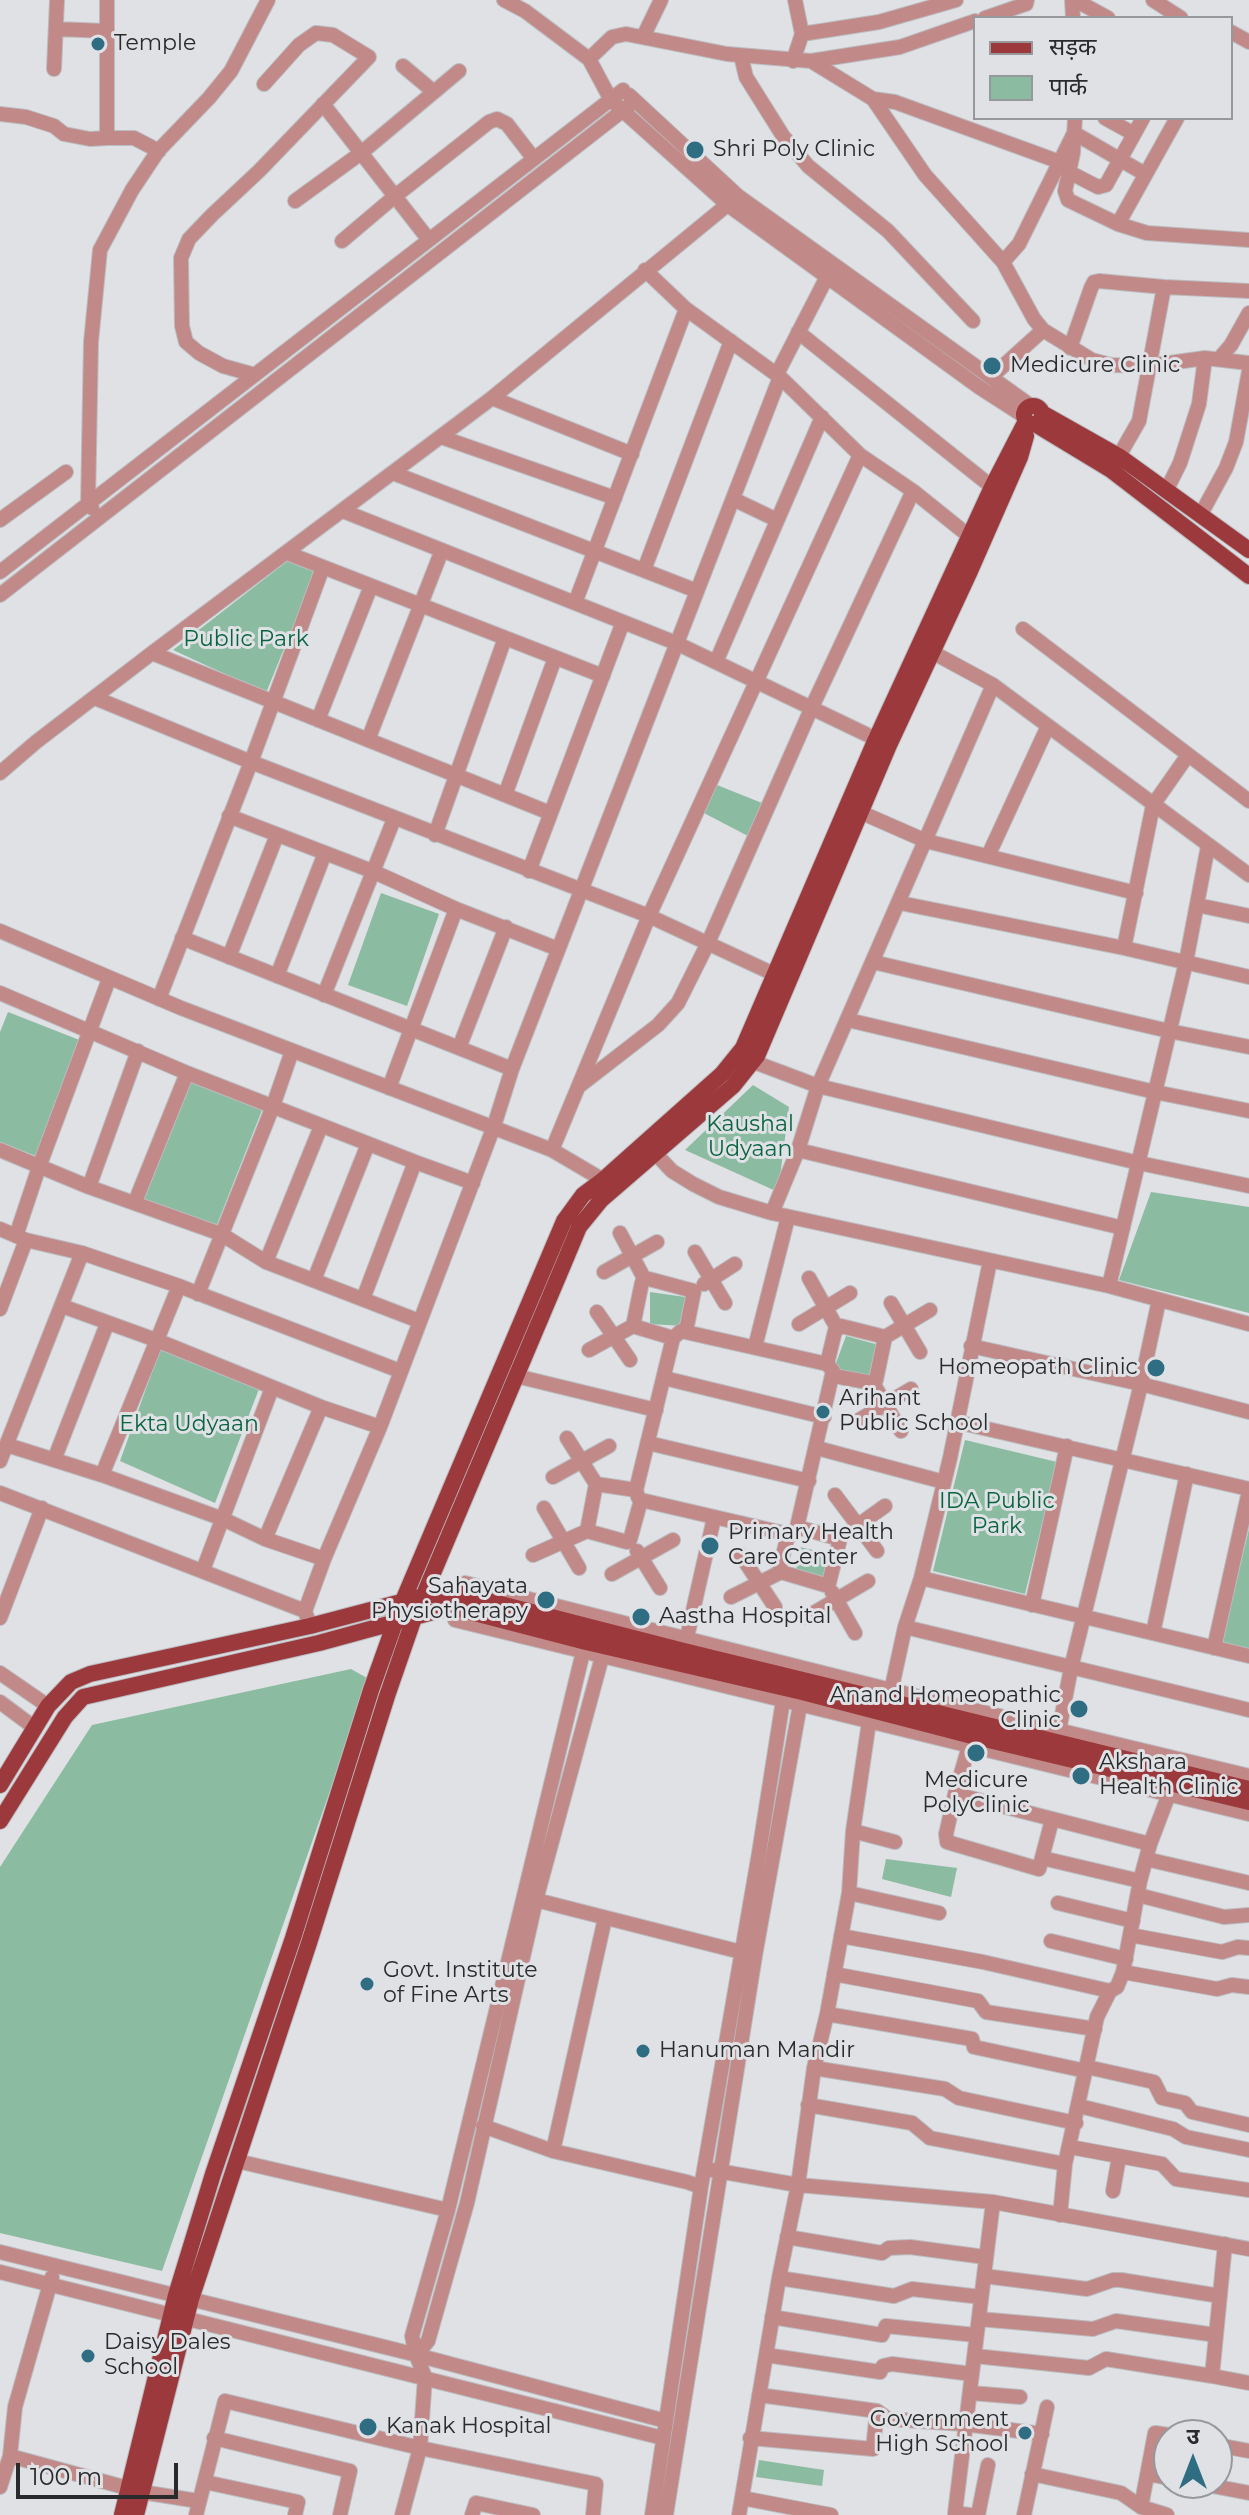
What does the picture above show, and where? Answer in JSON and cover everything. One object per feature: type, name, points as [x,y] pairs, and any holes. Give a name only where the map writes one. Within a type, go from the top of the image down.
[{"type":"main road","points":[[1031,417],[1167,489],[1249,550]]},
{"type":"main road","points":[[122,2515],[135,2490],[213,2174],[394,1624],[564,1221],[583,1195],[722,1074],[743,1048],[876,739],[992,487],[1031,417]]},
{"type":"main road","points":[[184,2297],[237,2161],[414,1618],[579,1227],[601,1200],[733,1086],[754,1062],[860,812],[1020,457],[1031,417]]},
{"type":"main road","points":[[1115,464],[1249,576]]},
{"type":"main road","points":[[0,1785],[48,1706],[71,1682],[90,1674],[307,1618],[402,1603],[424,1596],[686,1645],[785,1688]]},
{"type":"main road","points":[[0,1821],[65,1717],[83,1697],[394,1624],[452,1600],[571,1639],[785,1688],[870,1715],[971,1741],[1249,1802]]},
{"type":"main road","points":[[802,1693],[890,1695],[1058,1736],[1172,1783],[1249,1789]]},
{"type":"main road","points":[[135,2490],[136,2515]]},
{"type":"street","points":[[54,69],[57,0]]},
{"type":"street","points":[[107,0],[107,138]]},
{"type":"street","points":[[100,518],[88,504],[91,342],[100,250],[132,190],[159,151],[231,71],[268,0]]},
{"type":"street","points":[[504,0],[525,11],[589,59],[611,100],[733,200],[830,270],[991,377],[1031,417]]},
{"type":"street","points":[[643,37],[661,0]]},
{"type":"street","points":[[793,61],[802,34],[795,0]]},
{"type":"street","points":[[802,34],[879,22],[956,0]]},
{"type":"street","points":[[991,16],[1026,4],[1027,0]]},
{"type":"street","points":[[1073,0],[1104,16]]},
{"type":"street","points":[[1153,0],[1178,16]]},
{"type":"street","points":[[589,59],[619,34],[734,55],[811,61],[900,47],[973,22]]},
{"type":"street","points":[[56,29],[106,31]]},
{"type":"street","points":[[255,375],[223,366],[186,342],[182,326],[181,258],[189,239],[369,57],[333,35],[316,33],[299,45],[264,84]]},
{"type":"street","points":[[734,55],[783,136],[808,166],[888,231],[973,321]]},
{"type":"street","points":[[811,61],[873,99],[895,102],[1064,167],[1098,187],[1106,185],[1142,120]]},
{"type":"street","points":[[403,66],[434,92]]},
{"type":"street","points":[[295,201],[361,153],[459,71]]},
{"type":"street","points":[[598,76],[635,101],[733,200]]},
{"type":"street","points":[[0,572],[623,90]]},
{"type":"street","points":[[873,99],[925,175],[1003,262],[1043,330],[1092,360],[1111,365],[1148,366],[1212,359],[1249,363]]},
{"type":"street","points":[[0,595],[635,101]]},
{"type":"street","points":[[323,104],[429,240]]},
{"type":"street","points":[[0,114],[26,117],[54,126],[64,134],[90,139],[134,138],[159,151]]},
{"type":"street","points":[[342,241],[489,122],[497,119],[507,124],[534,159]]},
{"type":"street","points":[[1109,120],[1134,134]]},
{"type":"street","points":[[1118,224],[1176,120]]},
{"type":"street","points":[[581,122],[591,136]]},
{"type":"street","points":[[1145,174],[1119,160],[1074,126],[1064,167],[1068,200],[1118,224],[1147,233],[1249,240]]},
{"type":"street","points":[[1003,262],[1019,244],[1064,167]]},
{"type":"street","points":[[0,773],[152,653],[492,398],[733,200]]},
{"type":"street","points":[[645,270],[686,309],[778,375],[860,455],[913,491],[969,536]]},
{"type":"street","points":[[0,1493],[203,1570],[307,1618],[324,1559],[380,1427],[473,1183],[512,1069],[778,375],[830,270]]},
{"type":"street","points":[[830,270],[979,387],[1031,417]]},
{"type":"street","points":[[1070,348],[1094,282],[1249,291]]},
{"type":"street","points":[[1115,464],[1139,421],[1164,287]]},
{"type":"street","points":[[575,603],[686,309]]},
{"type":"street","points":[[1167,489],[1193,427],[1212,359],[1231,345],[1249,313]]},
{"type":"street","points":[[991,377],[1043,330]]},
{"type":"street","points":[[798,332],[992,487]]},
{"type":"street","points":[[644,570],[731,341]]},
{"type":"street","points":[[1201,514],[1236,442],[1249,371]]},
{"type":"street","points":[[492,398],[632,454]]},
{"type":"street","points":[[716,662],[822,417]]},
{"type":"street","points":[[441,437],[615,498]]},
{"type":"street","points":[[552,1150],[649,916],[860,455]]},
{"type":"street","points":[[0,520],[66,472]]},
{"type":"street","points":[[393,473],[697,591]]},
{"type":"street","points":[[578,1087],[658,1025],[678,1003],[913,491]]},
{"type":"street","points":[[733,499],[777,520]]},
{"type":"street","points":[[343,511],[676,643],[876,739]]},
{"type":"street","points":[[368,740],[442,550]]},
{"type":"street","points":[[287,553],[603,676]]},
{"type":"street","points":[[159,999],[323,567]]},
{"type":"street","points":[[318,720],[371,586]]},
{"type":"street","points":[[529,871],[623,622]]},
{"type":"street","points":[[1023,629],[1249,801]]},
{"type":"street","points":[[435,835],[505,638]]},
{"type":"street","points":[[932,652],[993,685],[1249,875]]},
{"type":"street","points":[[152,653],[550,813]]},
{"type":"street","points":[[505,795],[555,658]]},
{"type":"street","points":[[772,1213],[798,1150],[818,1086],[993,685]]},
{"type":"street","points":[[95,698],[394,819],[649,916],[776,975]]},
{"type":"street","points":[[988,856],[1048,726]]},
{"type":"street","points":[[1124,948],[1153,805],[1188,755]]},
{"type":"street","points":[[860,812],[926,841],[1136,893]]},
{"type":"street","points":[[229,816],[372,871],[456,909],[558,949]]},
{"type":"street","points":[[324,995],[394,819]]},
{"type":"street","points":[[229,957],[277,835]]},
{"type":"street","points":[[1109,1286],[1186,962],[1208,846]]},
{"type":"street","points":[[277,976],[325,853]]},
{"type":"street","points":[[900,903],[1124,948],[1249,977]]},
{"type":"street","points":[[1197,905],[1249,916]]},
{"type":"street","points":[[389,1088],[456,909]]},
{"type":"street","points":[[459,1048],[506,927]]},
{"type":"street","points":[[0,931],[159,999],[494,1126],[552,1150],[603,1180]]},
{"type":"street","points":[[182,938],[512,1069]]},
{"type":"street","points":[[873,962],[1249,1047]]},
{"type":"street","points":[[1,1303],[39,1167],[109,979]]},
{"type":"street","points":[[1,998],[473,1183]]},
{"type":"street","points":[[848,1020],[1249,1111]]},
{"type":"street","points":[[89,1187],[138,1051]]},
{"type":"street","points":[[198,1294],[292,1051]]},
{"type":"street","points":[[754,1062],[818,1086],[1139,1163],[1249,1186]]},
{"type":"street","points":[[135,1202],[187,1073]]},
{"type":"street","points":[[266,1262],[321,1126]]},
{"type":"street","points":[[314,1280],[368,1144]]},
{"type":"street","points":[[0,1150],[89,1187],[221,1234],[266,1262],[419,1321]]},
{"type":"street","points":[[798,1150],[1123,1228]]},
{"type":"street","points":[[654,1152],[672,1171],[693,1184],[719,1197],[772,1213],[1109,1286],[1249,1324]]},
{"type":"street","points":[[363,1299],[415,1162]]},
{"type":"street","points":[[755,1347],[788,1217]]},
{"type":"street","points":[[0,1229],[179,1286],[400,1371]]},
{"type":"street","points":[[620,1233],[645,1280]]},
{"type":"street","points":[[604,1272],[657,1242]]},
{"type":"street","points":[[695,1252],[725,1303]]},
{"type":"street","points":[[0,1461],[82,1253]]},
{"type":"street","points":[[714,1518],[686,1645],[890,1695],[944,1482],[990,1261]]},
{"type":"street","points":[[660,1588],[630,1540],[648,1443],[664,1378],[694,1291],[735,1264]]},
{"type":"street","points":[[781,1572],[817,1448],[837,1328],[809,1278]]},
{"type":"street","points":[[633,1326],[645,1280],[694,1291]]},
{"type":"street","points":[[102,1475],[179,1286]]},
{"type":"street","points":[[799,1324],[850,1293]]},
{"type":"street","points":[[1159,1300],[1083,1615],[1058,1736],[1249,1776]]},
{"type":"street","points":[[891,1303],[920,1352]]},
{"type":"street","points":[[62,1306],[380,1427]]},
{"type":"street","points":[[873,1383],[885,1337],[930,1310]]},
{"type":"street","points":[[597,1312],[630,1360]]},
{"type":"street","points":[[54,1460],[107,1324]]},
{"type":"street","points":[[837,1328],[845,1325],[885,1337]]},
{"type":"street","points":[[589,1350],[633,1326],[755,1347],[873,1383],[901,1431]]},
{"type":"street","points":[[971,1346],[1249,1412]]},
{"type":"street","points":[[516,1376],[656,1410]]},
{"type":"street","points":[[664,1378],[824,1417]]},
{"type":"street","points":[[203,1570],[272,1388]]},
{"type":"street","points":[[859,1420],[911,1389]]},
{"type":"street","points":[[265,1539],[321,1407]]},
{"type":"street","points":[[957,1422],[1249,1490],[1214,1648]]},
{"type":"street","points":[[567,1438],[596,1484],[587,1531]]},
{"type":"street","points":[[648,1443],[809,1481]]},
{"type":"street","points":[[7,1445],[102,1475],[324,1559]]},
{"type":"street","points":[[553,1477],[609,1446]]},
{"type":"street","points":[[1032,1605],[1067,1446]]},
{"type":"street","points":[[817,1448],[944,1482]]},
{"type":"street","points":[[1153,1633],[1187,1474]]},
{"type":"street","points":[[596,1484],[714,1518],[840,1539]]},
{"type":"street","points":[[835,1495],[877,1551]]},
{"type":"street","points":[[855,1633],[828,1585],[840,1539],[885,1506]]},
{"type":"street","points":[[0,1618],[42,1508]]},
{"type":"street","points":[[544,1508],[579,1568]]},
{"type":"street","points":[[533,1555],[587,1531],[627,1542],[630,1540]]},
{"type":"street","points":[[612,1574],[673,1540]]},
{"type":"street","points":[[740,1554],[775,1607]]},
{"type":"street","points":[[731,1597],[781,1572],[828,1585]]},
{"type":"street","points":[[921,1578],[1249,1656]]},
{"type":"street","points":[[807,1617],[868,1581]]},
{"type":"street","points":[[452,1600],[455,1620],[602,1657],[785,1688],[721,2172],[666,2515]]},
{"type":"street","points":[[905,1627],[1249,1710]]},
{"type":"street","points":[[402,2515],[420,2448],[425,2377],[412,2336],[448,2210],[583,1652]]},
{"type":"street","points":[[416,2355],[428,2341],[467,2203],[536,1900],[602,1657]]},
{"type":"street","points":[[0,1673],[48,1706]]},
{"type":"street","points":[[652,2515],[704,2169],[802,1693]]},
{"type":"street","points":[[0,1702],[35,1728]]},
{"type":"street","points":[[739,2515],[750,2438],[798,2185],[814,2068],[849,1893],[853,1831],[870,1715]]},
{"type":"street","points":[[971,1741],[955,1794],[947,1842],[1039,1869],[1052,1820]]},
{"type":"street","points":[[1060,2215],[1065,2164],[1097,2017],[1110,1991],[1117,1987],[1125,1966],[1148,1852],[1172,1783],[1249,1814]]},
{"type":"street","points":[[955,1794],[1052,1820],[1249,1883]]},
{"type":"street","points":[[853,1831],[895,1842]]},
{"type":"street","points":[[1042,1858],[1224,1917],[1249,1915]]},
{"type":"street","points":[[849,1893],[939,1913]]},
{"type":"street","points":[[536,1900],[748,1954]]},
{"type":"street","points":[[1058,1903],[1132,1928],[1222,1952],[1238,1947],[1249,1948]]},
{"type":"street","points":[[553,2151],[605,1918]]},
{"type":"street","points":[[841,1936],[983,1962],[1110,1991]]},
{"type":"street","points":[[1051,1941],[1125,1966],[1217,1989],[1232,1985],[1249,1987]]},
{"type":"street","points":[[834,1974],[978,2001],[986,2012],[1095,2029]]},
{"type":"street","points":[[827,2014],[972,2039],[974,2047],[1154,2082],[1162,2098],[1185,2103],[1192,2112],[1249,2125]]},
{"type":"street","points":[[814,2068],[945,2089],[959,2098],[1076,2123]]},
{"type":"street","points":[[808,2105],[912,2123],[930,2138],[1065,2164]]},
{"type":"street","points":[[1079,2106],[1173,2129],[1186,2137],[1249,2150]]},
{"type":"street","points":[[483,2126],[553,2151],[701,2187]]},
{"type":"street","points":[[1070,2147],[1162,2164],[1176,2179],[1249,2190]]},
{"type":"street","points":[[1113,2191],[1119,2157]]},
{"type":"street","points":[[237,2161],[448,2210]]},
{"type":"street","points":[[704,2169],[798,2185],[993,2202],[1249,2249]]},
{"type":"street","points":[[970,2515],[955,2513],[993,2202]]},
{"type":"street","points":[[787,2237],[882,2253],[889,2248],[910,2247],[985,2257]]},
{"type":"street","points":[[1212,2376],[1225,2244]]},
{"type":"street","points":[[0,2252],[416,2355],[666,2421]]},
{"type":"street","points":[[0,2487],[10,2456],[7,2405],[56,2266]]},
{"type":"street","points":[[0,2272],[663,2438]]},
{"type":"street","points":[[984,2276],[1087,2289],[1121,2280],[1220,2296]]},
{"type":"street","points":[[779,2278],[894,2296],[912,2289],[981,2297]]},
{"type":"street","points":[[772,2317],[882,2335],[886,2326],[976,2335]]},
{"type":"street","points":[[979,2319],[1093,2329],[1116,2321],[1216,2335]]},
{"type":"street","points":[[766,2355],[880,2372],[883,2366],[892,2364],[972,2374]]},
{"type":"street","points":[[975,2356],[1089,2368],[1106,2359],[1249,2383]]},
{"type":"street","points":[[971,2393],[1020,2397]]},
{"type":"street","points":[[759,2395],[877,2411],[888,2419],[1042,2434]]},
{"type":"street","points":[[10,2456],[197,2508],[225,2401],[420,2448],[596,2484],[593,2515]]},
{"type":"street","points":[[1028,2514],[1032,2474],[1047,2407]]},
{"type":"street","points":[[750,2438],[873,2449],[877,2411]]},
{"type":"street","points":[[214,2438],[350,2471],[340,2515]]},
{"type":"street","points":[[1141,2507],[1153,2445]]},
{"type":"street","points":[[978,2515],[988,2465]]},
{"type":"street","points":[[1032,2474],[1121,2493],[1141,2507],[1167,2515]]},
{"type":"street","points":[[1148,2474],[1153,2475]]},
{"type":"street","points":[[205,2482],[298,2502],[295,2515]]},
{"type":"street","points":[[742,2498],[831,2515]]},
{"type":"street","points":[[472,2515],[476,2503],[533,2515]]},
{"type":"green space","name":"Public Park","points":[[290,559],[317,567],[266,693],[173,650]]},
{"type":"green space","points":[[717,785],[762,803],[748,836],[702,812]]},
{"type":"green space","points":[[381,893],[439,914],[407,1006],[348,985]]},
{"type":"green space","points":[[8,1012],[82,1041],[36,1156],[0,1142],[0,1032]]},
{"type":"green space","points":[[189,1081],[262,1110],[216,1227],[142,1198]]},
{"type":"green space","name":"Kaushal Udyaan","points":[[753,1085],[789,1107],[778,1192],[685,1150]]},
{"type":"green space","points":[[1151,1192],[1249,1207],[1249,1313],[1119,1280]]},
{"type":"green space","points":[[650,1292],[685,1297],[683,1326],[650,1324]]},
{"type":"green space","points":[[846,1336],[890,1348],[876,1392],[840,1385],[843,1374],[833,1371]]},
{"type":"green space","name":"Ekta Udyaan","points":[[161,1347],[259,1389],[215,1503],[120,1461]]},
{"type":"green space","name":"IDA Public Park","points":[[965,1440],[1057,1462],[1025,1594],[933,1571]]},
{"type":"green space","points":[[1249,1529],[1249,1649],[1222,1642]]},
{"type":"green space","points":[[799,1547],[847,1557],[822,1588],[796,1572]]},
{"type":"green space","points":[[351,1669],[369,1679],[162,2271],[0,2233],[0,1867],[92,1725]]},
{"type":"green space","points":[[886,1859],[957,1868],[951,1897],[882,1879]]},
{"type":"green space","points":[[759,2460],[824,2470],[822,2486],[756,2477]]},
{"type":"place","name":"Temple","points":[[98,44]]},
{"type":"place","name":"Shri Poly Clinic","points":[[695,150]]},
{"type":"place","name":"Medicure Clinic","points":[[992,366]]},
{"type":"place","name":"Homeopath Clinic","points":[[1156,1368]]},
{"type":"place","name":"Arihant Public School","points":[[823,1412]]},
{"type":"place","name":"Primary Health Care Center","points":[[710,1546]]},
{"type":"place","name":"Sahayata Physiotherapy","points":[[546,1600]]},
{"type":"place","name":"Aastha Hospital","points":[[641,1617]]},
{"type":"place","name":"Anand Homeopathic Clinic","points":[[1079,1709]]},
{"type":"place","name":"Medicure PolyClinic","points":[[976,1753]]},
{"type":"place","name":"Akshara Health Clinic","points":[[1081,1776]]},
{"type":"place","name":"Govt. Institute of Fine Arts","points":[[367,1984]]},
{"type":"place","name":"Hanuman Mandir","points":[[643,2051]]},
{"type":"place","name":"Daisy Dales School","points":[[88,2356]]},
{"type":"place","name":"Kanak Hospital","points":[[368,2427]]},
{"type":"place","name":"Government High School","points":[[1025,2433]]}]
